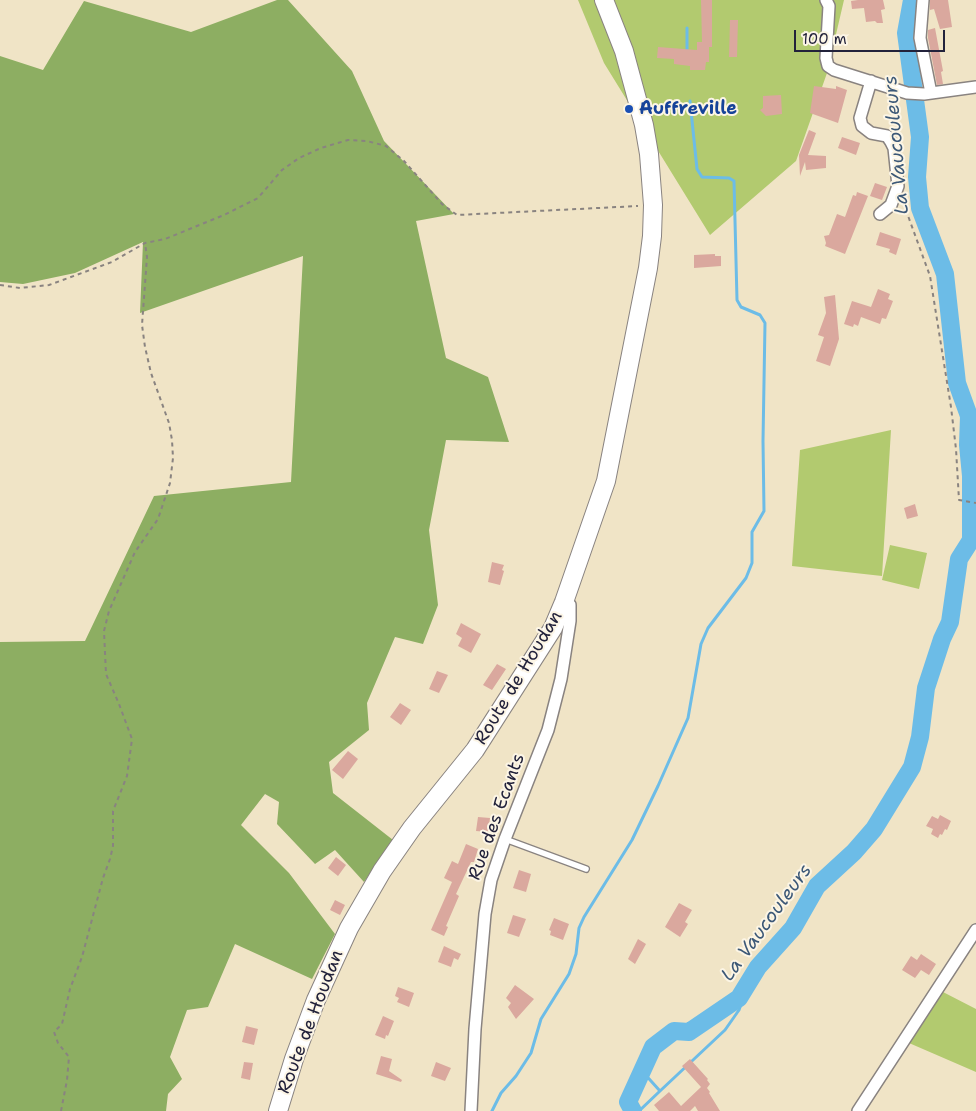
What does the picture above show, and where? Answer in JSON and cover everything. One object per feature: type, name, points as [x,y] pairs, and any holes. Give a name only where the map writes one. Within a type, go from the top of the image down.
[{"type":"main road","name":"Route de Houdan","points":[[592,0],[615,56],[632,85]]},
{"type":"main road","name":"Route de Houdan","points":[[278,1111],[294,1059],[316,1000],[334,959],[367,896],[412,828],[475,750],[553,628],[564,602],[606,481],[648,268],[653,205],[647,138],[624,51],[604,0]]},
{"type":"street","points":[[826,0],[829,6],[826,58],[828,66],[834,70],[907,93],[927,93],[976,87]]},
{"type":"street","points":[[923,0],[920,38],[927,93]]},
{"type":"street","points":[[871,81],[860,118],[862,126],[871,134],[887,136],[891,142],[894,148],[898,186],[890,205],[880,214]]},
{"type":"street","name":"Rue des Ecants","points":[[471,1111],[475,1029],[485,914],[491,880],[504,839],[548,730],[561,679],[570,621],[570,605],[564,602]]},
{"type":"street","points":[[858,1111],[976,930]]},
{"type":"lane","points":[[504,839],[586,869]]},
{"type":"path","points":[[0,285],[20,288],[49,284],[112,262],[145,243],[165,239],[224,215],[258,198],[282,170],[299,158],[321,148],[348,140],[367,141],[386,146],[404,161],[442,204],[457,215],[653,205]]},
{"type":"path","points":[[898,186],[930,276],[951,407],[959,500],[976,503]]},
{"type":"path","points":[[61,1111],[69,1057],[58,1043],[54,1032],[62,1024],[70,989],[82,956],[110,859],[113,811],[127,776],[132,739],[120,704],[106,674],[104,631],[110,611],[135,552],[158,519],[170,483],[173,458],[169,424],[150,374],[142,325],[147,257],[145,243]]},
{"type":"green space","points":[[277,0],[288,0],[352,71],[384,141],[454,214],[416,221],[446,358],[488,377],[509,442],[446,440],[429,530],[438,605],[423,644],[395,637],[367,703],[369,730],[329,762],[333,793],[393,840],[364,882],[335,850],[315,864],[277,824],[279,802],[265,794],[241,825],[289,873],[335,934],[312,979],[235,944],[208,1007],[187,1010],[170,1057],[182,1079],[168,1094],[166,1111],[0,1111],[0,642],[85,641],[154,496],[291,482],[303,256],[140,313],[143,242],[75,273],[23,284],[0,282],[0,56],[43,70],[84,1],[191,32]]},
{"type":"green space","points":[[578,0],[844,0],[827,73],[796,161],[710,235],[604,63]]},
{"type":"green space","points":[[891,430],[882,576],[792,566],[800,450]]},
{"type":"green space","points":[[890,545],[927,553],[919,589],[882,580]]},
{"type":"green space","points":[[943,992],[976,1009],[976,1072],[909,1043]]},
{"type":"building","points":[[701,0],[712,0],[712,47],[709,47],[709,62],[706,62],[705,70],[690,70],[690,66],[674,64],[674,59],[657,58],[658,47],[697,50],[697,42],[702,42]]},
{"type":"building","points":[[883,0],[885,9],[881,10],[883,23],[875,21],[866,22],[864,8],[852,9],[851,1]]},
{"type":"building","points":[[930,0],[948,0],[952,27],[940,29],[934,9],[930,10]]},
{"type":"building","points":[[730,20],[738,20],[737,57],[729,57]]},
{"type":"building","points":[[935,28],[943,71],[941,72],[943,84],[937,85],[928,38],[928,30]]},
{"type":"building","points":[[814,86],[836,89],[836,86],[847,90],[838,123],[810,113]]},
{"type":"building","points":[[781,95],[782,114],[766,116],[760,110],[763,108],[763,96]]},
{"type":"building","points":[[809,130],[816,133],[808,155],[826,156],[826,168],[806,170],[805,162],[800,176],[799,155]]},
{"type":"building","points":[[842,137],[860,143],[856,155],[838,148]]},
{"type":"building","points":[[875,183],[887,187],[882,200],[870,196]]},
{"type":"building","points":[[857,192],[868,196],[845,254],[825,246],[824,236],[829,235],[837,214],[845,217],[853,195],[856,196]]},
{"type":"building","points":[[880,232],[901,239],[896,255],[889,252],[890,249],[876,245]]},
{"type":"building","points":[[715,254],[715,256],[721,256],[721,266],[694,268],[694,255]]},
{"type":"building","points":[[878,289],[890,294],[888,299],[893,301],[886,319],[882,318],[880,324],[861,317],[858,326],[854,324],[853,327],[844,324],[852,301],[871,307]]},
{"type":"building","points":[[835,295],[839,339],[830,366],[816,361],[824,337],[818,335],[826,313],[824,297]]},
{"type":"building","points":[[915,504],[918,516],[907,519],[904,508]]},
{"type":"building","points":[[492,562],[504,565],[500,585],[488,582]]},
{"type":"building","points":[[461,623],[481,634],[471,653],[458,646],[462,638],[456,634]]},
{"type":"building","points":[[497,664],[506,669],[492,690],[483,685]]},
{"type":"building","points":[[437,671],[448,675],[439,693],[429,689]]},
{"type":"building","points":[[400,703],[411,710],[401,725],[390,717]]},
{"type":"building","points":[[348,751],[358,759],[343,779],[332,770]]},
{"type":"building","points":[[940,815],[951,821],[947,830],[945,829],[938,838],[931,834],[933,829],[926,826],[932,816],[938,819]]},
{"type":"building","points":[[478,817],[490,818],[488,832],[476,831]]},
{"type":"building","points":[[466,844],[478,849],[474,862],[471,862],[456,894],[459,896],[446,926],[448,927],[444,936],[431,930],[452,882],[444,878],[452,861],[458,864]]},
{"type":"building","points":[[336,857],[346,865],[338,876],[328,868]]},
{"type":"building","points":[[519,870],[531,874],[526,892],[513,888]]},
{"type":"building","points":[[335,900],[345,905],[340,915],[330,910]]},
{"type":"building","points":[[679,903],[692,910],[685,922],[688,924],[680,937],[665,927]]},
{"type":"building","points":[[513,915],[526,919],[519,937],[507,933]]},
{"type":"building","points":[[554,918],[569,924],[563,940],[550,935],[551,931],[549,930]]},
{"type":"building","points":[[638,939],[646,944],[635,964],[628,959]]},
{"type":"building","points":[[444,946],[461,954],[458,960],[454,958],[451,967],[438,962]]},
{"type":"building","points":[[921,954],[936,964],[929,975],[921,970],[915,978],[902,970],[911,956],[917,960]]},
{"type":"building","points":[[515,985],[534,999],[516,1019],[508,1007],[511,1003],[506,998]]},
{"type":"building","points":[[398,987],[414,993],[409,1007],[397,1002],[399,998],[395,996]]},
{"type":"building","points":[[383,1016],[394,1021],[385,1039],[375,1035]]},
{"type":"building","points":[[246,1026],[258,1029],[254,1045],[242,1042]]},
{"type":"building","points":[[381,1056],[392,1059],[389,1071],[402,1080],[401,1082],[376,1074]]},
{"type":"building","points":[[690,1059],[708,1079],[710,1084],[707,1088],[720,1111],[698,1111],[695,1106],[690,1111],[659,1111],[654,1105],[669,1092],[681,1106],[701,1087],[682,1066]]},
{"type":"building","points":[[244,1062],[253,1063],[250,1080],[241,1078]]},
{"type":"building","points":[[436,1062],[451,1068],[445,1081],[431,1076]]},
{"type":"waterway","name":"La Vaucouleurs","points":[[633,1111],[628,1102],[653,1047],[674,1031],[689,1032],[739,998],[758,967],[793,928],[817,886],[854,852],[874,829],[912,767],[920,737],[926,688],[942,639],[950,622],[959,559],[971,540],[969,416],[957,383],[945,274],[920,208],[917,177],[920,137],[906,33],[912,0]]},
{"type":"waterway","points":[[687,28],[687,52]]},
{"type":"waterway","points":[[492,1111],[501,1093],[516,1076],[531,1053],[541,1019],[569,974],[576,954],[579,928],[584,917],[632,840],[658,786],[688,718],[701,644],[708,628],[746,578],[752,563],[752,532],[764,511],[765,323],[760,315],[741,307],[737,300],[734,181],[729,178],[702,177],[697,169],[690,101]]},
{"type":"waterway","points":[[660,1091],[725,1030],[739,1010],[747,987]]},
{"type":"waterway","points":[[639,1111],[660,1091],[642,1071]]},
{"type":"place","name":"Auffreville","points":[[629,109]]}]
